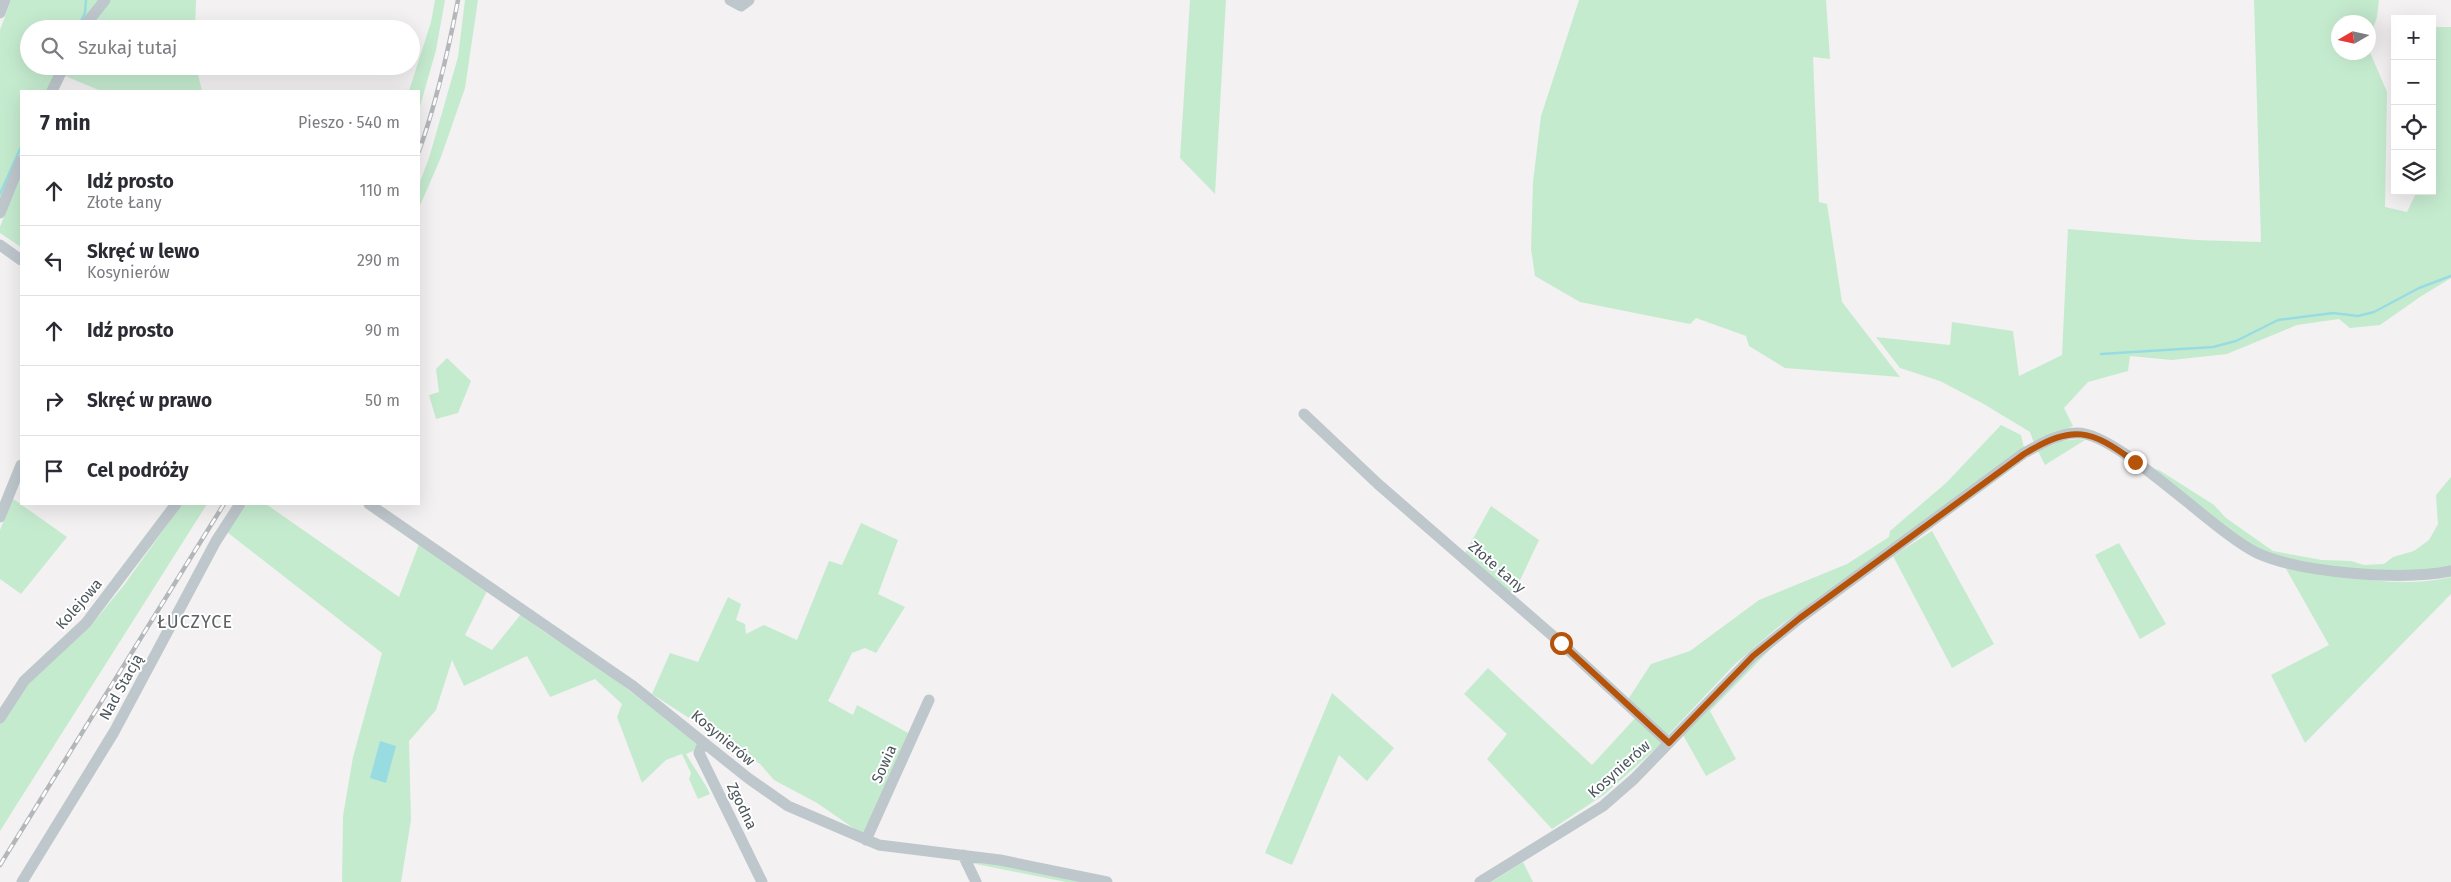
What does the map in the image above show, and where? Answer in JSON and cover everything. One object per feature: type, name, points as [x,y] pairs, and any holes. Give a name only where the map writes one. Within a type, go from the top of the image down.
[{"type":"street","points":[[0,13],[5,0]]},
{"type":"street","points":[[89,20],[106,0]]},
{"type":"street","points":[[730,0],[741,6],[749,0]]},
{"type":"street","points":[[52,90],[60,75]]},
{"type":"street","points":[[0,213],[20,163]]},
{"type":"street","points":[[0,245],[20,259]]},
{"type":"street","name":"Złote Łany","points":[[1304,414],[1378,484],[1561,643],[1669,743]]},
{"type":"street","name":"Kosynierów","points":[[1480,882],[1603,806],[1669,743],[1753,656],[1800,618],[2024,454],[2044,442],[2060,436],[2078,432],[2109,443],[2222,531],[2257,553],[2288,564],[2362,575],[2433,575],[2451,571]]},
{"type":"street","points":[[0,517],[20,467]]},
{"type":"street","name":"Kolejowa","points":[[0,718],[24,681],[86,623],[175,505]]},
{"type":"street","name":"Nad Stacją","points":[[22,882],[114,732],[216,541],[239,505]]},
{"type":"street","name":"Kosynierów","points":[[370,505],[633,686],[686,726],[703,743],[788,806],[879,845],[963,855],[1107,882]]},
{"type":"street","name":"Sowia","points":[[866,840],[929,700]]},
{"type":"street","name":"Zgodna","points":[[703,743],[699,753],[762,882]]},
{"type":"street","points":[[963,855],[976,882]]},
{"type":"green space","points":[[11,0],[101,0],[86,20],[20,20],[20,75],[57,75],[50,90],[20,90],[20,158],[0,205],[0,30]]},
{"type":"green space","points":[[109,0],[196,0],[195,20],[93,20]]},
{"type":"green space","points":[[435,0],[445,0],[436,50],[420,106],[420,90],[409,90],[414,75],[420,75],[420,56],[431,22]]},
{"type":"green space","points":[[465,0],[478,0],[465,88],[441,157],[420,206],[420,181],[429,158],[458,57]]},
{"type":"green space","points":[[1190,0],[1226,0],[1215,194],[1180,158]]},
{"type":"green space","points":[[1579,0],[1826,0],[1830,59],[1813,57],[1819,202],[1827,204],[1842,302],[1900,377],[1785,368],[1749,346],[1746,336],[1696,318],[1690,324],[1580,302],[1535,276],[1531,249],[1533,182],[1541,116]]},
{"type":"green space","points":[[2254,0],[2379,0],[2376,20],[2376,15],[2331,15],[2331,60],[2373,60],[2387,92],[2385,207],[2407,212],[2415,195],[2436,195],[2436,27],[2451,27],[2451,278],[2380,325],[2350,328],[2339,319],[2297,325],[2227,354],[2172,360],[2130,356],[2128,371],[2088,382],[2064,408],[2073,426],[2034,443],[2030,432],[1982,403],[1940,381],[1900,368],[1876,337],[1950,345],[1952,322],[2013,331],[2019,376],[2062,355],[2068,229],[2196,240],[2261,242]]},
{"type":"green space","points":[[63,75],[198,75],[202,90],[99,90]]},
{"type":"green space","points":[[20,174],[20,246],[0,233],[0,227]]},
{"type":"green space","points":[[447,358],[471,381],[458,413],[436,419],[429,395],[439,392],[436,369]]},
{"type":"green space","points":[[2001,425],[2021,435],[2024,448],[1952,503],[1777,628],[1735,664],[1666,737],[1627,701],[1651,664],[1690,651],[1759,600],[1847,564],[1889,537],[1890,531],[1946,483]]},
{"type":"green space","points":[[2085,440],[2045,465],[2038,451],[2061,441]]},
{"type":"green space","points":[[2153,469],[2159,470],[2214,505],[2226,518],[2273,551],[2322,560],[2351,561],[2364,565],[2384,564],[2393,557],[2414,551],[2429,540],[2438,524],[2436,495],[2451,477],[2451,567],[2408,570],[2359,569],[2311,564],[2270,553],[2240,538],[2224,527]]},
{"type":"green space","points":[[12,498],[67,537],[21,594],[0,579],[0,530]]},
{"type":"green space","points":[[181,505],[206,505],[0,831],[0,723],[23,689],[97,618],[124,585]]},
{"type":"green space","points":[[246,505],[267,505],[399,597],[419,544],[487,591],[465,635],[492,650],[521,614],[540,629],[602,670],[695,740],[698,749],[686,754],[710,794],[698,799],[689,779],[691,773],[682,754],[666,760],[642,783],[617,717],[622,704],[595,679],[550,697],[527,656],[464,686],[452,660],[436,710],[409,741],[411,820],[401,882],[342,882],[343,816],[353,757],[382,653],[227,532]]},
{"type":"green space","points":[[1491,506],[1539,540],[1513,595],[1464,555]]},
{"type":"green space","points":[[861,523],[898,540],[878,594],[905,607],[876,653],[865,648],[852,653],[828,701],[853,715],[857,705],[910,734],[865,836],[817,803],[774,780],[760,764],[652,694],[670,653],[698,662],[728,597],[741,604],[736,620],[745,624],[746,634],[764,625],[797,640],[829,561],[842,565]]},
{"type":"green space","points":[[1932,531],[1994,644],[1952,668],[1893,556]]},
{"type":"green space","points":[[2119,543],[2166,624],[2140,639],[2095,555]]},
{"type":"green space","points":[[2285,567],[2368,580],[2410,582],[2431,581],[2451,577],[2451,594],[2305,743],[2271,675],[2329,645]]},
{"type":"green space","points":[[1789,630],[1710,711],[1736,759],[1706,776],[1683,735],[1731,682]]},
{"type":"green space","points":[[1488,668],[1592,765],[1636,717],[1662,743],[1605,794],[1552,829],[1487,759],[1507,734],[1464,694]]},
{"type":"green space","points":[[1332,693],[1394,748],[1367,781],[1339,755],[1292,865],[1265,853]]},
{"type":"green space","points":[[967,858],[1083,882],[1066,882],[971,863]]},
{"type":"green space","points":[[1523,862],[1533,882],[1491,882]]},
{"type":"water","points":[[380,741],[396,746],[386,783],[370,778]]},
{"type":"waterway","points":[[82,20],[85,13],[86,0]]},
{"type":"waterway","points":[[0,194],[20,149]]},
{"type":"waterway","points":[[2101,354],[2213,347],[2236,341],[2278,320],[2333,313],[2358,316],[2374,312],[2419,288],[2451,276]]},
{"type":"railway","points":[[420,148],[442,76],[458,0]]},
{"type":"railway","points":[[0,865],[223,505]]},
{"type":"district","name":"ŁUCZYCE","points":[[195,622]]},
{"type":"route","points":[[1561,643],[1669,743],[1711,697],[1753,656],[1800,618],[2024,454],[2044,442],[2078,432],[2109,443],[2135,462]]}]
